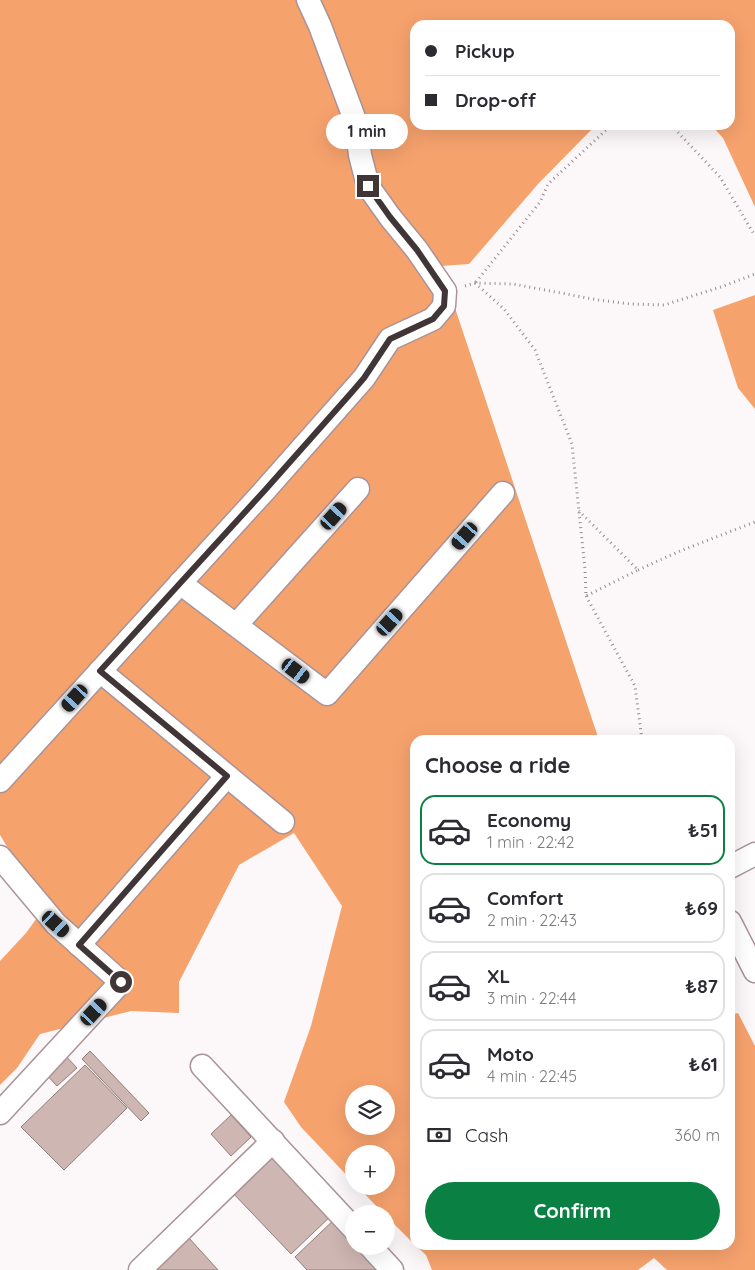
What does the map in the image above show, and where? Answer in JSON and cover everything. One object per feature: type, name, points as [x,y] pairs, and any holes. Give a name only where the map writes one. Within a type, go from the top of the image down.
[{"type":"street","points":[[0,781],[364,378],[390,339],[433,319],[444,306],[445,291],[417,250],[368,186],[360,155],[356,123],[320,26],[308,0]]},
{"type":"street","points":[[236,625],[358,489]]},
{"type":"street","points":[[180,583],[327,694],[503,493]]},
{"type":"street","points":[[100,671],[283,822]]},
{"type":"street","points":[[79,945],[227,776]]},
{"type":"street","points":[[735,864],[755,854]]},
{"type":"street","points":[[0,857],[56,924],[121,982],[0,1113]]},
{"type":"street","points":[[735,932],[755,971]]},
{"type":"street","points":[[202,1066],[345,1219]]},
{"type":"street","points":[[140,1270],[273,1141]]},
{"type":"street","points":[[378,1255],[392,1270]]},
{"type":"path","points":[[475,282],[540,202],[548,184],[606,130]]},
{"type":"path","points":[[676,130],[720,177],[755,236]]},
{"type":"path","points":[[475,282],[513,284],[631,304],[664,305],[755,274]]},
{"type":"path","points":[[475,282],[504,309],[535,350],[572,444],[586,596],[635,686],[641,735]]},
{"type":"path","points":[[579,511],[638,570]]},
{"type":"path","points":[[586,596],[680,551],[755,522]]},
{"type":"shaded area","points":[[0,0],[755,0],[755,207],[723,138],[716,130],[735,130],[735,20],[410,20],[410,130],[591,130],[538,184],[469,264],[441,266],[597,735],[410,735],[410,1240],[395,1225],[395,1205],[375,1205],[366,1195],[395,1195],[395,1145],[345,1145],[345,1173],[301,1127],[284,1102],[311,1026],[342,906],[294,833],[239,865],[179,982],[179,1013],[131,1011],[40,1034],[17,1068],[0,1085],[0,961],[26,933],[44,908],[0,835]]},
{"type":"shaded area","points":[[755,295],[755,409],[738,388],[713,310]]},
{"type":"shaded area","points":[[738,1013],[755,1046],[755,1270],[667,1270],[654,1258],[638,1270],[432,1270],[426,1255],[420,1250],[735,1250],[735,1014]]},
{"type":"building","points":[[90,1051],[149,1113],[141,1121],[82,1059]]},
{"type":"building","points":[[63,1053],[77,1068],[57,1086],[43,1071]]},
{"type":"building","points":[[85,1065],[127,1108],[64,1170],[21,1127]]},
{"type":"building","points":[[231,1115],[251,1137],[231,1156],[211,1134]]},
{"type":"building","points":[[275,1150],[334,1213],[291,1254],[231,1191]]},
{"type":"building","points":[[339,1215],[345,1221],[345,1255],[377,1255],[391,1270],[307,1270],[295,1257]]},
{"type":"building","points":[[189,1238],[218,1270],[153,1270]]},
{"type":"route","points":[[121,982],[79,945],[227,776],[100,671],[352,392],[364,378],[390,339],[433,319],[444,306],[445,291],[417,250],[368,186]]}]
